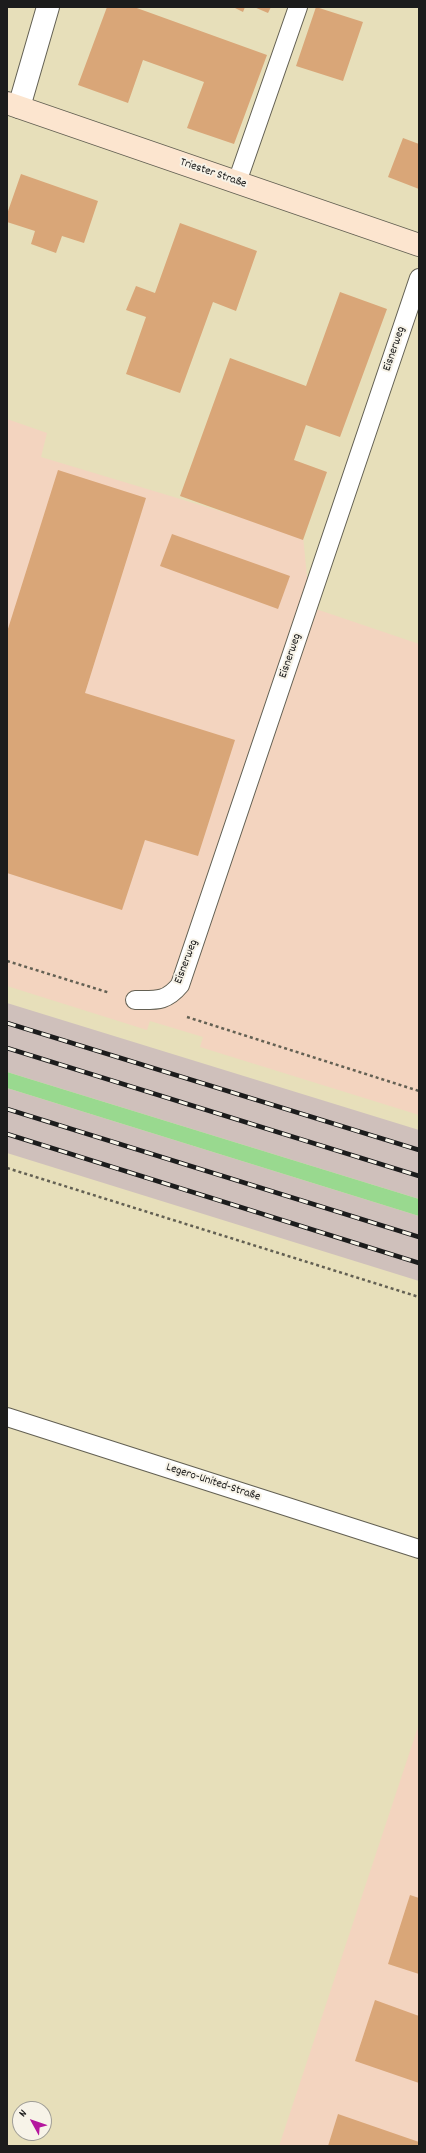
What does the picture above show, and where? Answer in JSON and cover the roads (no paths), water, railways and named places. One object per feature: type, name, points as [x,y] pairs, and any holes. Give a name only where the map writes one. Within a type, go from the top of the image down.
[{"type":"main road","name":"Triester Straße","points":[[13,105],[419,245]]},
{"type":"street","points":[[13,105],[48,7]]},
{"type":"lane","points":[[237,182],[298,7]]},
{"type":"lane","name":"Eisnerweg","points":[[135,1000],[164,999],[173,993],[180,985],[419,278]]},
{"type":"lane","name":"Legero-United-Straße","points":[[7,1417],[419,1549]]},
{"type":"railway","points":[[7,1023],[419,1150]]},
{"type":"railway","points":[[7,1048],[419,1176]]},
{"type":"railway","points":[[7,1109],[419,1237]]},
{"type":"railway","points":[[7,1134],[419,1263]]}]
